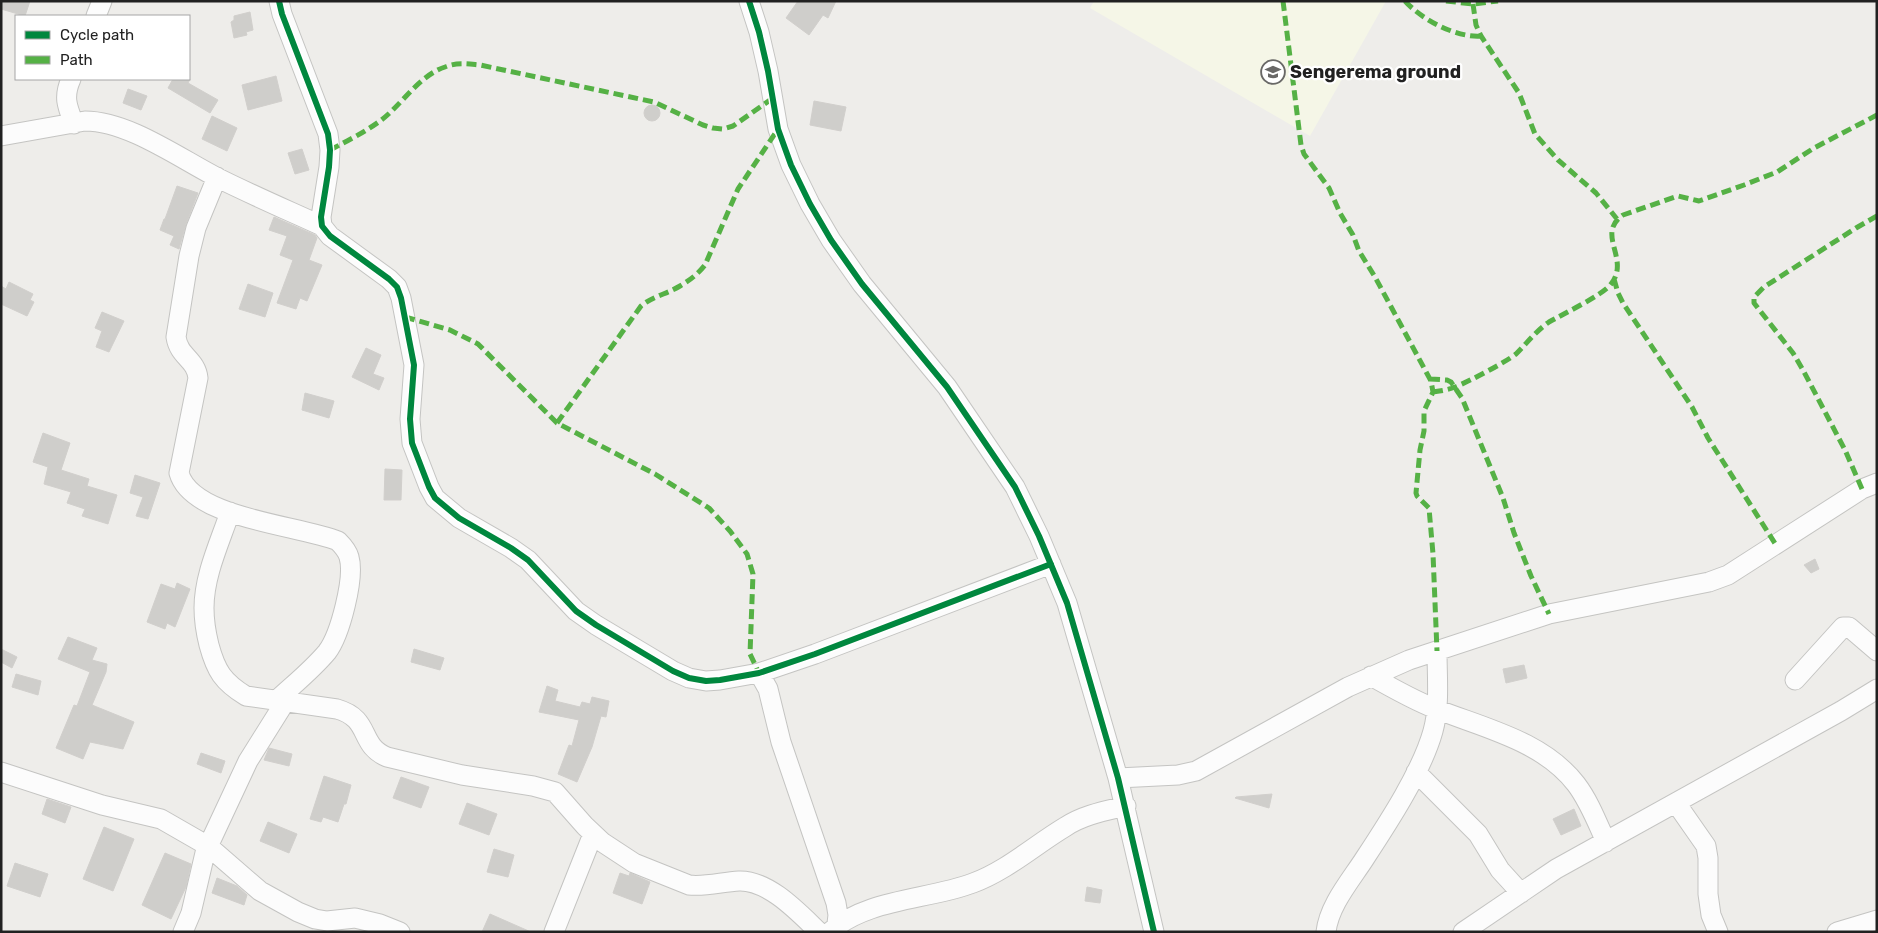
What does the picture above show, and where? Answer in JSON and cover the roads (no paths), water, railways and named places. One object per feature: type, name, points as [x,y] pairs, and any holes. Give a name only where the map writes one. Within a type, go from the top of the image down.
[{"type":"street","points":[[96,15],[102,1]]},
{"type":"street","points":[[279,1],[282,14],[328,134],[329,158],[322,226]]},
{"type":"street","points":[[749,1],[759,32],[768,71],[778,129],[791,165],[810,204],[831,240],[862,284],[947,387],[1004,472],[1019,495],[1051,564],[1067,603],[1126,806],[1154,932]]},
{"type":"street","points":[[71,80],[65,94],[74,124]]},
{"type":"street","points":[[1,136],[97,121],[112,124],[138,135],[217,177],[322,226],[330,236],[390,279],[397,287],[401,298],[414,365],[410,419],[412,443],[428,487],[438,502],[459,518],[528,560],[576,611],[596,625],[689,678],[706,681],[759,673],[815,654],[1051,564]]},
{"type":"street","points":[[183,932],[191,913],[201,867],[208,846],[248,761],[281,701],[327,652],[337,637],[347,597],[350,571],[349,557],[338,541],[230,512],[210,504],[190,492],[182,482],[179,473],[198,378],[197,369],[194,364],[177,347],[176,337],[194,237],[217,177]]},
{"type":"street","points":[[1118,778],[1178,775],[1196,772],[1263,733],[1371,676],[1409,660],[1549,614],[1709,582],[1728,575],[1862,489],[1877,483]]},
{"type":"street","points":[[230,512],[208,577],[204,606],[205,626],[213,661],[222,677],[235,689],[246,696],[348,712],[356,718],[371,746],[377,753],[387,757],[462,775],[533,786],[554,792],[602,842],[634,863],[689,885],[698,886],[741,881],[762,887],[785,900],[819,932]]},
{"type":"street","points":[[1795,680],[1843,627],[1849,627],[1877,651]]},
{"type":"street","points":[[1326,932],[1329,919],[1340,897],[1385,827],[1416,772],[1433,730],[1436,709],[1437,651]]},
{"type":"street","points":[[759,673],[768,689],[780,742],[836,903],[834,929]]},
{"type":"street","points":[[1371,676],[1436,709],[1509,737],[1536,750],[1554,762],[1575,784],[1590,807],[1606,842]]},
{"type":"street","points":[[1463,932],[1556,869],[1841,711],[1877,689]]},
{"type":"street","points":[[1,772],[102,805],[161,819],[208,846],[260,892],[315,919],[327,920],[336,925],[355,918],[380,924],[400,932]]},
{"type":"street","points":[[1416,772],[1478,834],[1500,870],[1521,893]]},
{"type":"street","points":[[1676,803],[1706,846],[1708,894],[1711,915],[1718,932]]},
{"type":"street","points":[[834,929],[865,910],[950,891],[976,882],[1001,869],[1066,826],[1096,813],[1126,806]]},
{"type":"street","points":[[554,932],[593,834]]},
{"type":"street","points":[[1837,932],[1877,920]]},
{"type":"place","name":"Sengerema ground","points":[[1273,72]]}]
